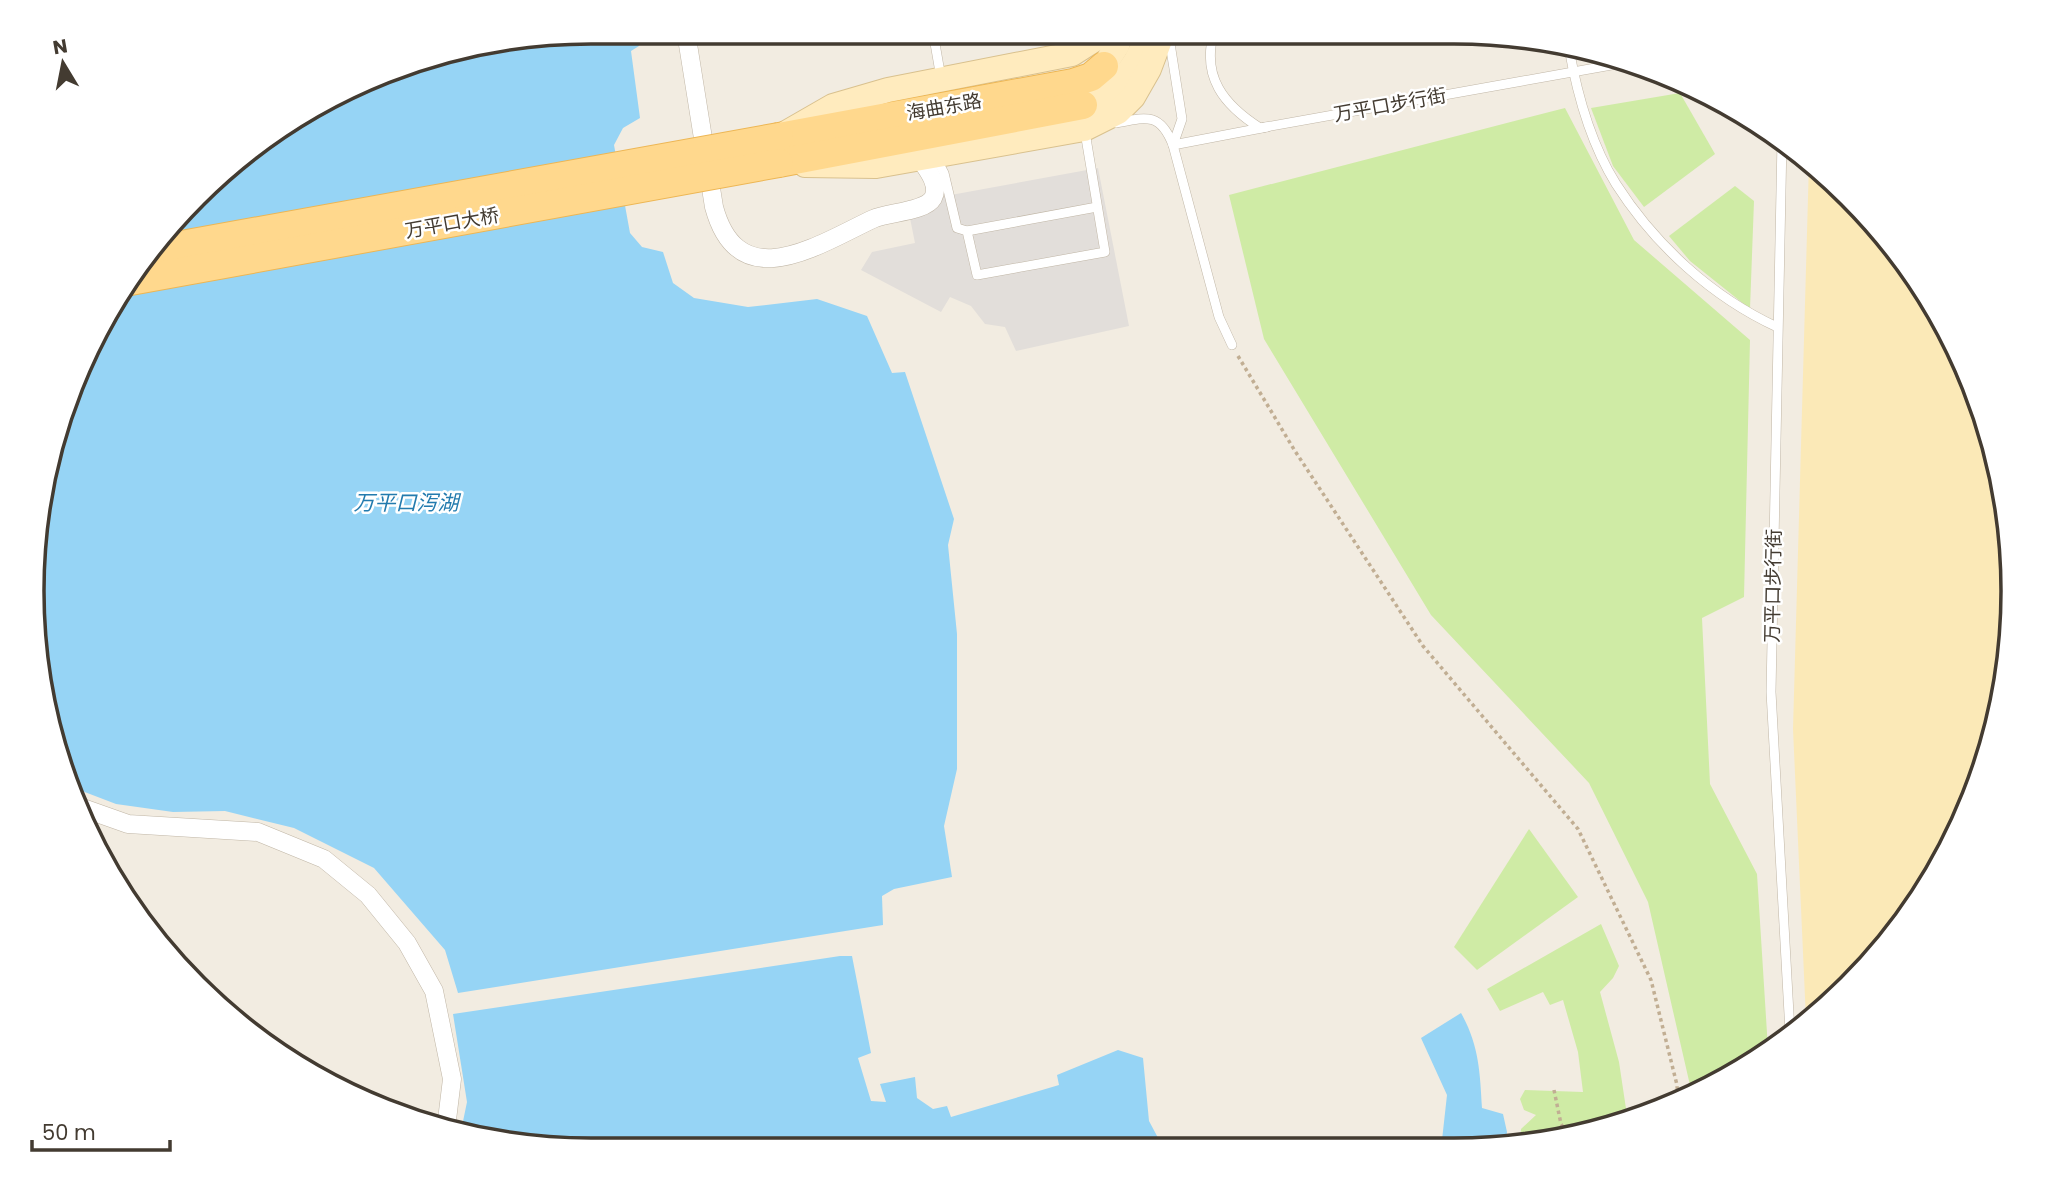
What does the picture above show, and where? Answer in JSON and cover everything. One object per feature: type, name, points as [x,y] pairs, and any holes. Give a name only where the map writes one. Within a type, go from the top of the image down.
[{"type":"main road","name":"海曲东路","points":[[779,150],[1073,83],[1091,77],[1104,66]]},
{"type":"main road","name":"海曲东路","points":[[779,150],[1084,117]]},
{"type":"main road","name":"万平口大桥","points":[[165,248],[779,150]]},
{"type":"main road","name":"万平口大桥","points":[[142,279],[779,150]]},
{"type":"street","points":[[688,44],[714,207],[720,227],[731,243],[748,254],[769,258],[793,256],[840,238],[876,218],[927,205],[934,196],[928,158]]},
{"type":"street","points":[[779,150],[833,106],[888,90],[1072,54],[1088,44]]},
{"type":"street","points":[[1104,66],[1118,44]]},
{"type":"street","points":[[1084,117],[1131,68],[1144,44]]},
{"type":"street","points":[[779,150],[876,166],[928,158],[1084,117],[1118,112],[1133,97],[1149,69],[1158,44]]},
{"type":"street","points":[[90,810],[128,824],[258,832],[324,859],[368,895],[407,943],[434,991],[452,1079],[447,1119]]},
{"type":"lane","points":[[935,44],[942,80]]},
{"type":"lane","points":[[1170,44],[1182,119],[1173,145]]},
{"type":"lane","points":[[1212,44],[1210,61],[1223,98],[1239,115],[1260,128],[1267,127]]},
{"type":"lane","points":[[1570,56],[1592,135],[1615,183],[1643,220],[1674,256],[1712,289],[1747,314],[1777,327]]},
{"type":"lane","name":"万平口步行街","points":[[1173,145],[1608,66]]},
{"type":"lane","points":[[967,231],[977,275],[1105,252],[1084,117],[1158,121],[1165,126],[1173,145],[1219,317],[1232,345]]},
{"type":"lane","name":"万平口步行街","points":[[1782,153],[1771,692],[1789,1023]]},
{"type":"lane","points":[[928,158],[944,173],[957,228],[967,231],[1097,207]]},
{"type":"path","points":[[1232,345],[1295,451],[1423,646],[1578,829],[1651,980],[1677,1090]]},
{"type":"path","points":[[1554,1090],[1563,1128]]},
{"type":"green space","points":[[1680,93],[1715,154],[1644,207],[1613,166],[1591,108]]},
{"type":"green space","points":[[1565,108],[1634,240],[1750,340],[1744,597],[1702,618],[1710,784],[1757,874],[1767,1039],[1728,1065],[1690,1085],[1648,902],[1589,783],[1431,615],[1264,339],[1229,195]]},
{"type":"green space","points":[[1735,186],[1754,201],[1750,309],[1690,261],[1669,236]]},
{"type":"green space","points":[[1529,829],[1578,897],[1477,970],[1454,947]]},
{"type":"green space","points":[[1601,924],[1619,966],[1613,978],[1600,992],[1619,1062],[1626,1110],[1596,1120],[1521,1134],[1521,1129],[1536,1115],[1524,1110],[1520,1099],[1525,1090],[1583,1092],[1578,1052],[1563,1000],[1550,1005],[1543,992],[1500,1011],[1487,989]]},
{"type":"sand","points":[[1809,175],[1841,204],[1888,258],[1928,317],[1945,349],[1960,382],[1983,449],[1997,520],[2001,591],[1997,662],[1983,733],[1960,800],[1945,833],[1928,865],[1888,924],[1841,978],[1806,1010],[1793,729]]},
{"type":"shaded area","points":[[1098,168],[1129,326],[1016,351],[1005,327],[985,324],[971,306],[950,297],[941,312],[861,270],[872,252],[915,243],[907,203]]},
{"type":"water","name":"万平口泻湖","points":[[639,44],[631,51],[640,118],[623,128],[614,145],[630,233],[642,247],[663,252],[673,283],[694,298],[748,307],[817,299],[867,316],[892,373],[905,372],[954,519],[948,545],[957,634],[957,769],[944,826],[952,877],[894,889],[882,896],[883,925],[458,993],[445,950],[374,868],[294,828],[225,811],[173,812],[116,804],[82,791],[62,733],[48,662],[45,555],[54,484],[73,415],[100,349],[136,287],[180,230],[230,180],[287,136],[349,100],[415,73],[484,54],[555,45]]},
{"type":"water","points":[[852,956],[871,1053],[858,1058],[871,1101],[886,1102],[880,1084],[915,1077],[917,1098],[933,1109],[947,1106],[951,1117],[1059,1085],[1057,1075],[1118,1050],[1143,1058],[1149,1121],[1158,1138],[591,1138],[520,1134],[484,1128],[463,1123],[467,1102],[453,1014]]},
{"type":"water","points":[[1461,1013],[1475,1048],[1482,1108],[1503,1114],[1506,1136],[1442,1138],[1447,1095],[1421,1038]]}]
